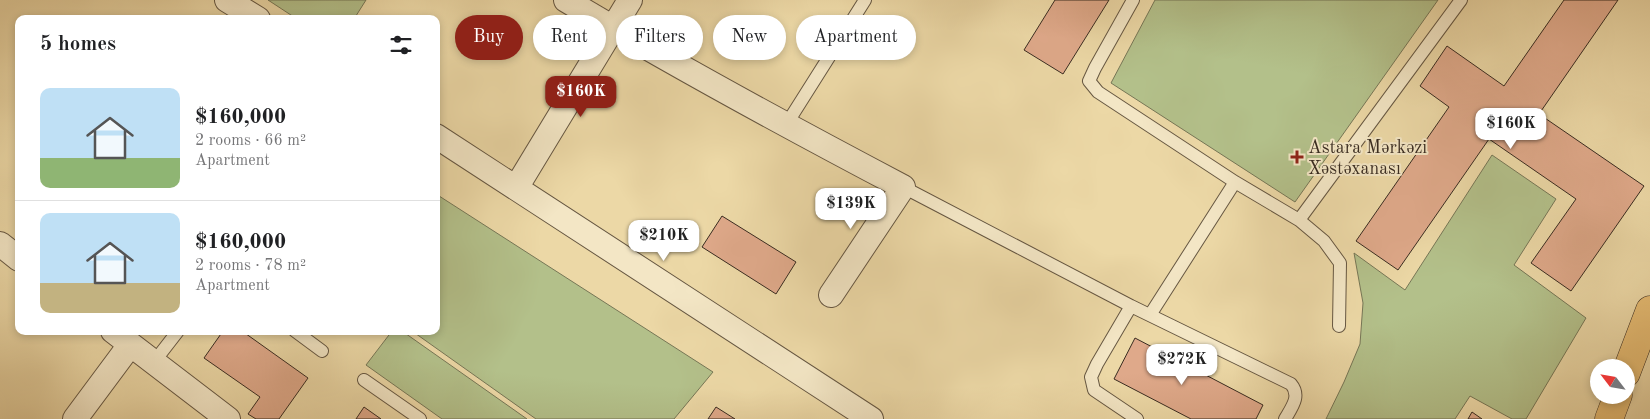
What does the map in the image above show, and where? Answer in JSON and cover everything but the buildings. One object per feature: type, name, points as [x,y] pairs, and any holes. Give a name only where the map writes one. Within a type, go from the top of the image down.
[{"type":"highway","points":[[1631,359],[1650,310]]},
{"type":"highway","points":[[1609,419],[1615,404]]},
{"type":"street","points":[[227,0],[251,15]]},
{"type":"street","points":[[566,0],[786,125],[903,187],[832,295]]},
{"type":"street","points":[[516,188],[630,0]]},
{"type":"street","points":[[440,139],[870,419]]},
{"type":"street","points":[[0,244],[15,256]]},
{"type":"street","points":[[75,419],[121,338],[228,419]]},
{"type":"lane","points":[[786,125],[865,0]]},
{"type":"lane","points":[[1133,0],[1089,81],[1098,92],[1235,182],[1299,220],[1324,241],[1340,263],[1338,326]]},
{"type":"lane","points":[[1299,220],[1461,0]]},
{"type":"lane","points":[[1150,315],[1235,182]]},
{"type":"lane","points":[[903,187],[1130,306],[1291,384],[1296,389],[1296,397],[1285,419]]},
{"type":"lane","points":[[1130,306],[1091,377],[1094,390],[1137,419]]},
{"type":"lane","points":[[154,362],[175,335]]},
{"type":"lane","points":[[300,335],[322,351]]},
{"type":"lane","points":[[364,380],[420,419]]},
{"type":"green space","points":[[268,0],[366,0],[357,15],[291,15]]},
{"type":"green space","points":[[1155,0],[1438,0],[1295,202],[1111,83]]},
{"type":"green space","points":[[1492,155],[1556,199],[1514,265],[1586,318],[1526,419],[1512,419],[1470,396],[1455,419],[1326,419],[1360,344],[1363,303],[1354,253],[1405,290]]},
{"type":"green space","points":[[440,197],[713,372],[674,419],[536,419],[418,335],[440,335]]},
{"type":"green space","points":[[389,335],[408,335],[527,419],[442,419],[366,365]]},
{"type":"place","name":"Astara Mərkəzi Xəstəxanası","points":[[1297,157]]}]
